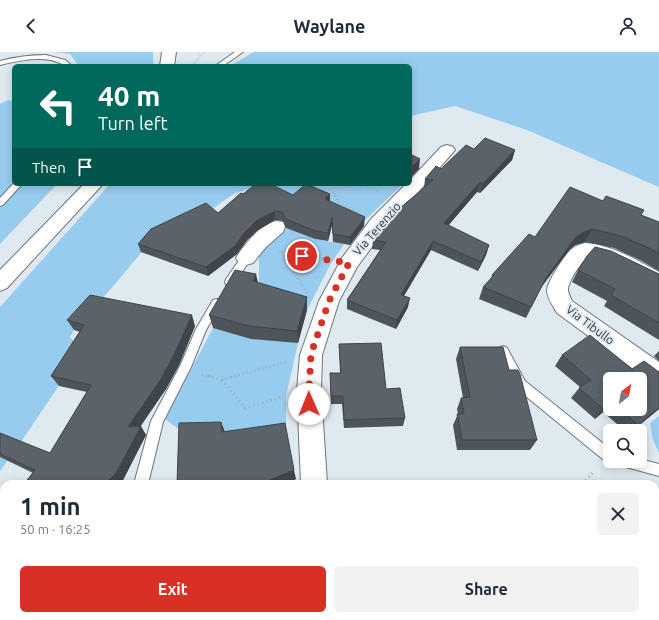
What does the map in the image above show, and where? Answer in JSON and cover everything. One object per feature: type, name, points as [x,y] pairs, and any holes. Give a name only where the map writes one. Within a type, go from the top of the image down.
[{"type":"street","points":[[167,64],[169,52]]},
{"type":"street","name":"Via Terenzio","points":[[314,480],[309,390],[311,354],[329,301],[349,263],[378,224],[447,150]]},
{"type":"street","points":[[0,283],[92,186]]},
{"type":"street","points":[[246,258],[259,242],[276,227]]},
{"type":"street","name":"Via Tibullo","points":[[659,281],[610,257],[593,250],[585,250],[577,256],[559,283],[557,294],[564,307],[659,375]]},
{"type":"lane","points":[[221,64],[240,52]]},
{"type":"lane","points":[[0,62],[38,56],[63,60],[66,64]]},
{"type":"lane","points":[[0,203],[16,186]]},
{"type":"lane","points":[[142,480],[157,421],[185,367],[201,329],[246,258]]},
{"type":"lane","points":[[504,351],[521,385],[603,451]]},
{"type":"lane","points":[[647,467],[659,470]]},
{"type":"path","points":[[198,52],[200,56]]},
{"type":"path","points":[[194,64],[200,56],[206,52]]},
{"type":"path","points":[[323,190],[349,186],[366,186],[400,202]]},
{"type":"path","points":[[332,189],[338,202],[378,224]]},
{"type":"path","points":[[329,301],[311,300],[280,251],[286,254],[349,263]]},
{"type":"path","points":[[185,367],[200,374],[222,380],[311,354]]},
{"type":"path","points":[[222,380],[245,408],[309,390]]},
{"type":"shaded area","points":[[55,52],[153,52],[153,64],[78,64],[70,54]]},
{"type":"shaded area","points":[[254,52],[659,52],[659,187],[527,130],[455,106],[412,116],[412,64],[233,64]]},
{"type":"shaded area","points":[[8,100],[12,101],[12,186],[55,186],[0,244],[0,104]]},
{"type":"shaded area","points":[[108,186],[260,186],[235,193],[208,212],[151,241],[74,330],[70,337],[82,351],[0,471],[0,307]]},
{"type":"shaded area","points":[[271,186],[401,186],[361,224],[298,200]]},
{"type":"shaded area","points":[[286,228],[315,239],[344,244],[330,265],[307,310],[259,287],[259,253]]},
{"type":"shaded area","points":[[213,328],[298,343],[286,396],[286,433],[185,434],[165,419]]},
{"type":"shaded area","points":[[659,416],[659,453],[653,440],[650,423]]},
{"type":"building","points":[[485,138],[515,150],[483,184],[480,182],[444,223],[489,245],[481,262],[433,241],[401,295],[410,298],[397,320],[347,300],[386,242],[373,240],[393,214],[433,180],[425,179],[436,166],[441,169],[466,145],[474,149]]},
{"type":"building","points":[[412,155],[420,159],[412,167]]},
{"type":"building","points":[[253,186],[274,186],[293,195],[304,186],[311,186],[330,194],[325,199],[365,217],[350,237],[333,234],[332,217],[328,233],[315,231],[286,219],[282,212],[275,211],[256,221],[245,232],[235,246],[206,267],[138,244],[151,229],[206,203],[218,213],[241,193],[243,194]]},
{"type":"building","points":[[570,187],[603,201],[606,196],[644,210],[641,215],[659,222],[659,254],[621,236],[592,229],[575,238],[546,278],[531,307],[483,287],[529,234],[535,237]]},
{"type":"building","points":[[595,247],[611,251],[659,274],[659,323],[611,295],[615,289],[578,270]]},
{"type":"building","points":[[235,270],[256,274],[253,281],[307,297],[297,331],[249,326],[209,315]]},
{"type":"building","points":[[90,295],[192,315],[174,355],[161,379],[128,427],[141,426],[116,473],[109,480],[27,480],[35,470],[0,454],[0,433],[50,453],[91,385],[51,376],[84,325],[67,320]]},
{"type":"building","points":[[590,335],[632,369],[644,361],[659,372],[659,408],[639,424],[637,424],[628,416],[647,416],[647,372],[603,372],[603,409],[579,388],[591,380],[562,355]]},
{"type":"building","points":[[381,343],[386,389],[400,388],[405,418],[344,420],[343,396],[331,396],[330,373],[341,373],[339,344]]},
{"type":"building","points":[[460,347],[503,347],[509,370],[518,370],[520,374],[537,440],[462,440],[457,414],[464,414],[461,398],[470,397]]},
{"type":"building","points":[[221,422],[222,432],[285,423],[294,470],[270,480],[177,480],[179,423]]},
{"type":"route","points":[[302,256],[349,263],[329,301],[311,354],[309,404]]}]
